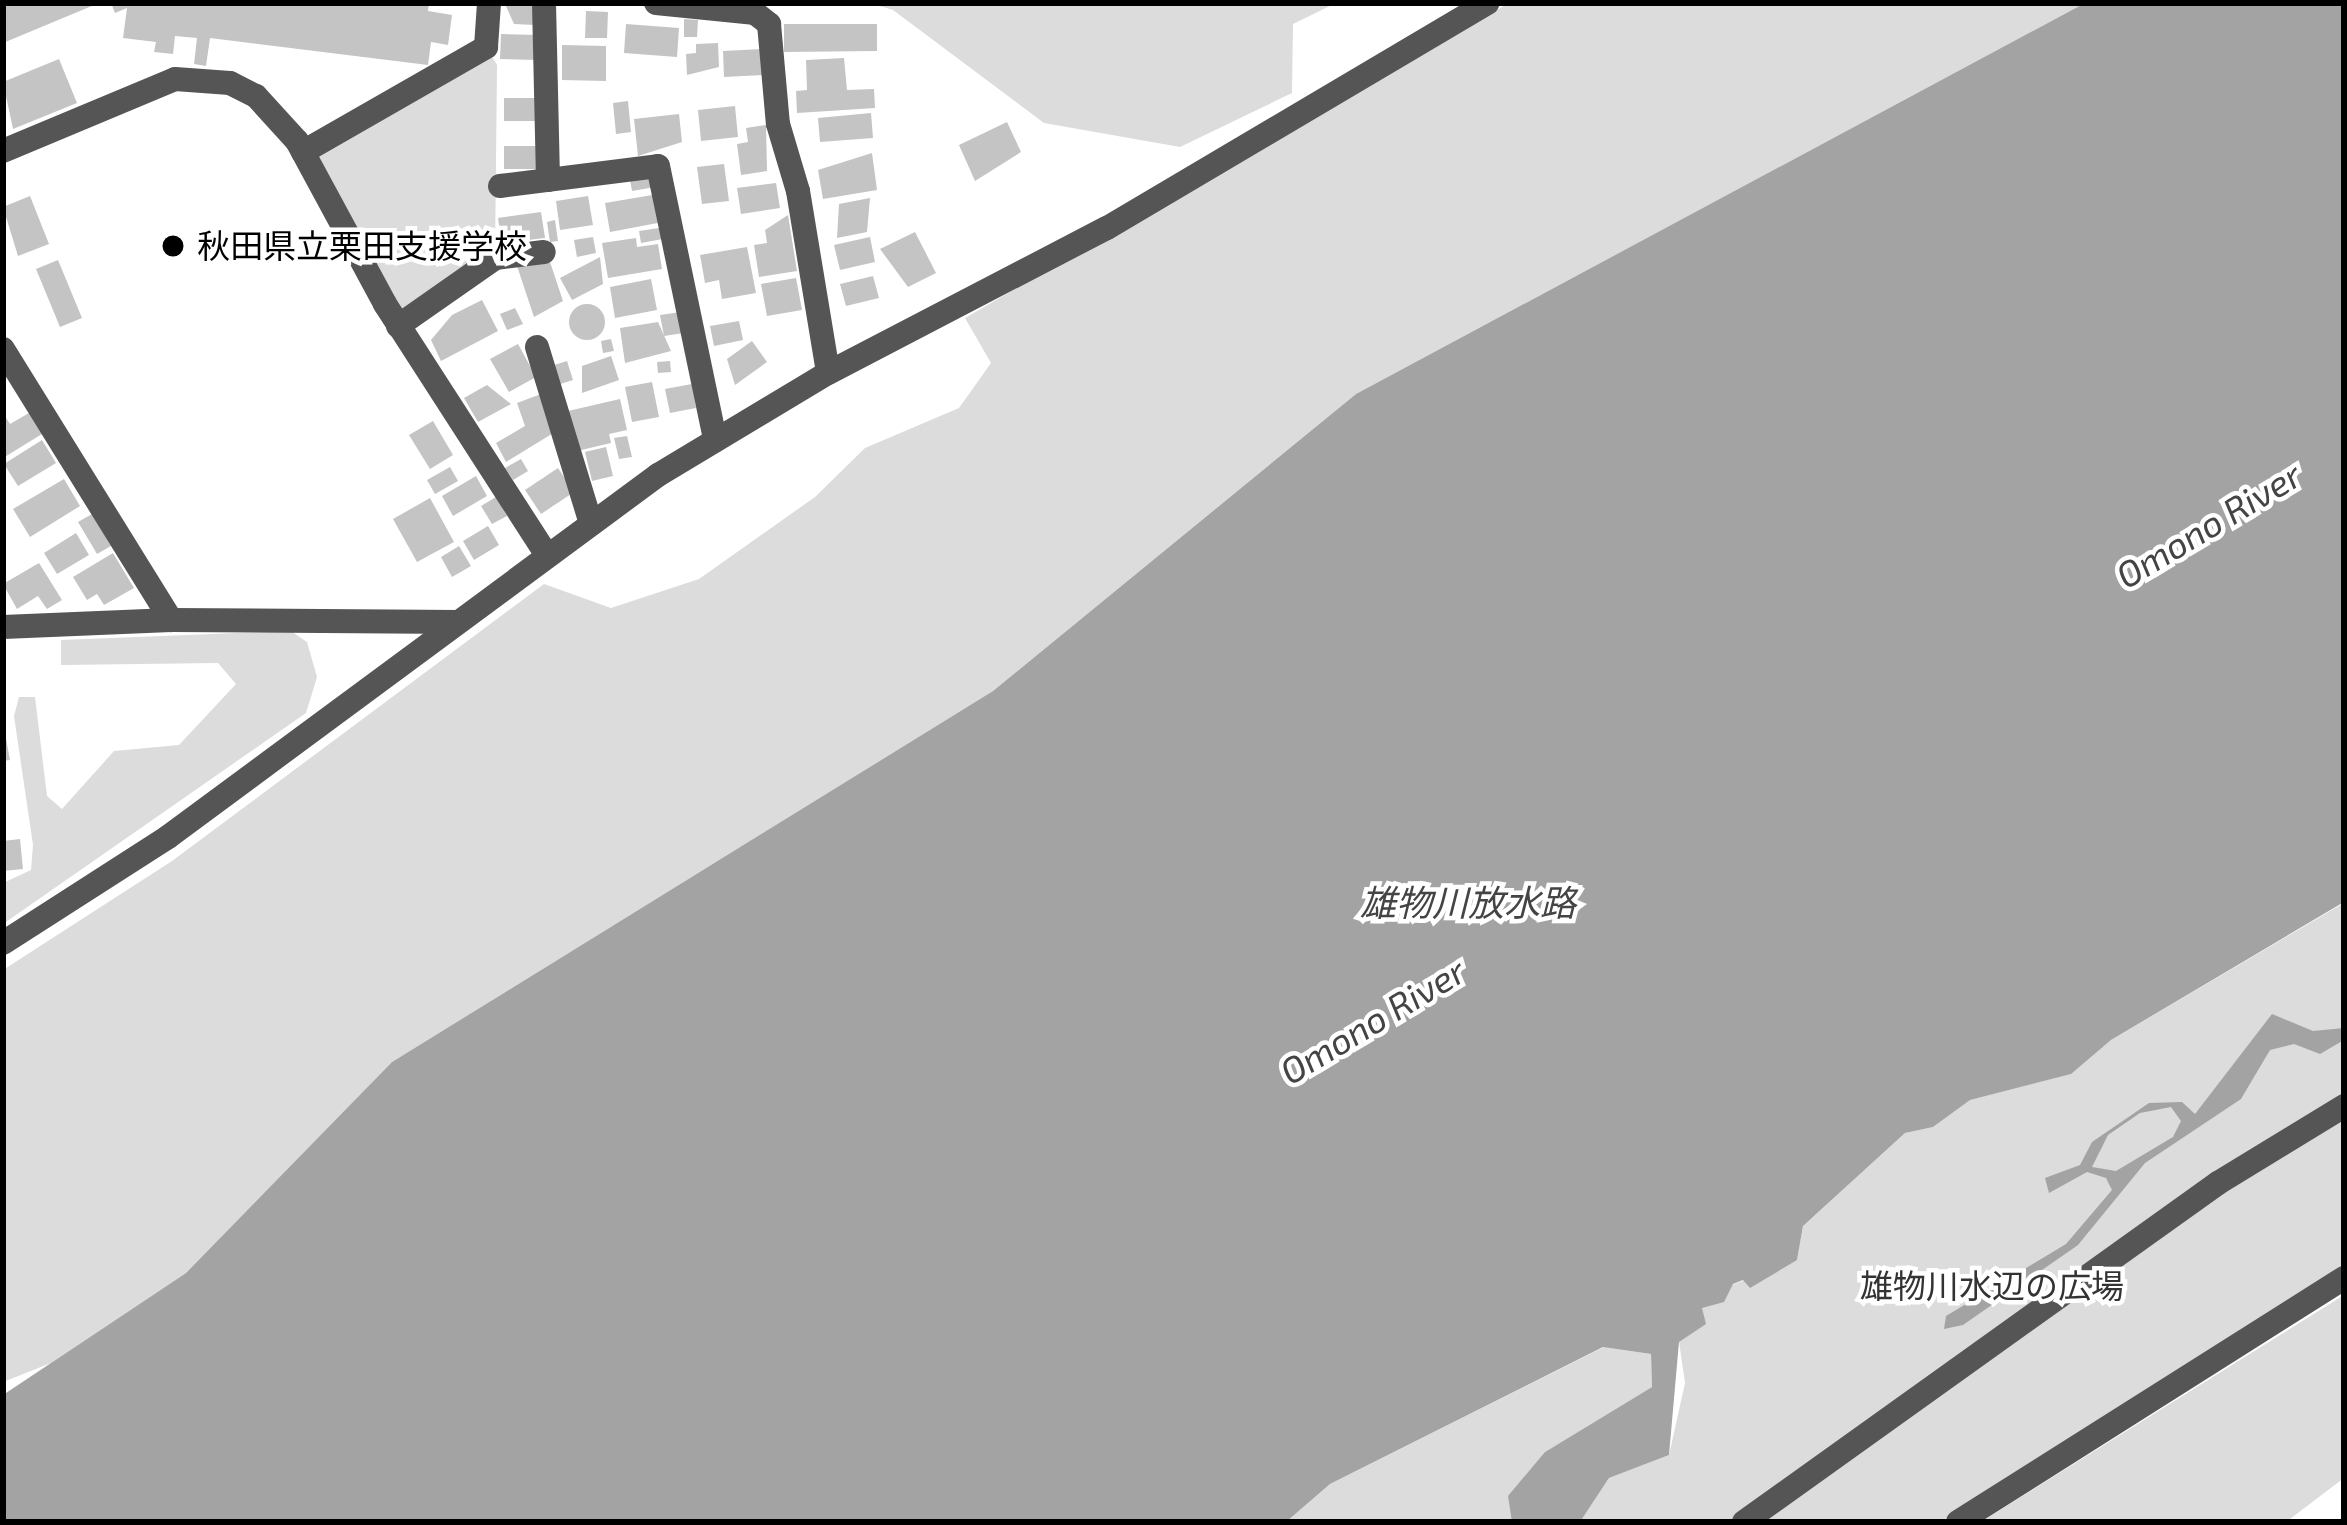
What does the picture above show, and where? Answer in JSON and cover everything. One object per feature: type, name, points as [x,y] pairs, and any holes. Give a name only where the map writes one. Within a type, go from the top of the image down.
[{"type":"street","points":[[303,152],[486,47],[488,3]]},
{"type":"street","points":[[544,3],[548,180]]},
{"type":"street","points":[[656,3],[755,13],[770,24],[778,124],[798,191],[828,373]]},
{"type":"street","points":[[3,944],[168,837],[547,554],[715,440],[828,373],[1107,228],[1488,3]]},
{"type":"street","points":[[3,152],[175,79],[230,82],[256,96],[280,114],[398,326],[547,554]]},
{"type":"street","points":[[500,186],[658,166],[715,440]]},
{"type":"street","points":[[398,326],[495,258],[544,251]]},
{"type":"street","points":[[537,347],[590,524]]},
{"type":"street","points":[[3,350],[171,620]]},
{"type":"street","points":[[3,627],[171,620],[458,622]]},
{"type":"street","points":[[1744,1522],[2218,1183],[2344,1106]]},
{"type":"street","points":[[1958,1522],[2344,1278]]},
{"type":"green space","points":[[870,3],[1336,3],[1293,24],[1292,93],[1180,147],[1044,123],[893,10]]},
{"type":"green space","points":[[1509,3],[2085,3],[1356,394],[993,691],[392,1062],[186,1273],[51,1363],[3,1382],[3,970],[172,861],[544,584],[611,608],[699,579],[815,497],[865,448],[959,408],[991,363],[965,318]]},
{"type":"green space","points":[[486,47],[497,65],[495,258],[398,326],[303,152]]},
{"type":"green space","points":[[291,631],[307,642],[317,677],[306,713],[3,924],[3,883],[31,870],[33,845],[14,716],[19,697],[35,697],[47,796],[62,809],[114,751],[179,745],[236,684],[218,663],[61,665],[61,640]]},
{"type":"green space","name":"雄物川水辺の広場","points":[[2344,903],[2344,1265],[1940,1522],[1580,1522],[1609,1478],[1669,1455],[1685,1383],[1679,1342],[1701,1308],[1732,1285],[1797,1260],[1803,1226],[1905,1133],[1933,1127],[1969,1100],[2070,1074],[2111,1040]]},
{"type":"green space","points":[[2344,1295],[2344,1478],[2286,1522],[1981,1522]]},
{"type":"green space","points":[[1604,1347],[1651,1354],[1652,1387],[1545,1452],[1512,1522],[1286,1522],[1330,1484]]},
{"type":"water","name":"雄物川放水路","points":[[2085,3],[2344,3],[2344,902],[2111,1040],[2071,1074],[1970,1100],[1933,1127],[1905,1133],[1803,1226],[1797,1260],[1750,1288],[1743,1280],[1733,1284],[1724,1302],[1702,1308],[1706,1324],[1679,1342],[1669,1455],[1609,1478],[1580,1522],[1512,1522],[1508,1496],[1545,1452],[1652,1387],[1651,1354],[1603,1347],[1330,1484],[1286,1522],[3,1522],[3,1395],[186,1273],[392,1062],[993,691],[1356,394]]},
{"type":"water","points":[[2272,1014],[2313,1031],[2344,1028],[2344,1040],[2320,1054],[2294,1044],[2270,1050],[2241,1099],[2145,1163],[2078,1245],[1963,1325],[1944,1329],[1946,1316],[2066,1244],[2112,1190],[2106,1178],[2087,1172],[2049,1193],[2045,1178],[2080,1165],[2092,1142],[2149,1103],[2182,1102],[2195,1114]],"holes":[[[2171,1107],[2181,1121],[2173,1137],[2116,1171],[2092,1167],[2108,1135],[2140,1113]]]},
{"type":"building","points":[[3,3],[99,3],[3,43]]},
{"type":"building","points":[[111,3],[429,3],[428,11],[452,15],[448,45],[431,42],[428,65],[210,38],[206,66],[194,64],[197,38],[175,36],[173,54],[154,52],[156,42],[123,38],[127,8],[115,13]]},
{"type":"building","points":[[505,4],[535,4],[535,25],[514,24]]},
{"type":"building","points":[[586,11],[608,12],[607,38],[585,38]]},
{"type":"building","points":[[684,19],[698,20],[697,37],[684,37]]},
{"type":"building","points":[[626,24],[679,28],[677,57],[624,53]]},
{"type":"building","points":[[784,24],[877,24],[877,51],[784,52]]},
{"type":"building","points":[[501,34],[538,35],[537,60],[500,59]]},
{"type":"building","points":[[718,43],[719,67],[687,75],[686,54],[696,53],[696,44]]},
{"type":"building","points":[[562,45],[606,46],[606,81],[562,80]]},
{"type":"building","points":[[762,49],[763,75],[724,77],[723,51]]},
{"type":"building","points":[[844,58],[847,90],[874,89],[875,108],[797,113],[796,91],[807,90],[806,60]]},
{"type":"building","points":[[59,59],[77,103],[13,129],[3,82]]},
{"type":"building","points":[[504,98],[538,98],[537,121],[504,121]]},
{"type":"building","points":[[628,101],[631,132],[616,134],[613,103]]},
{"type":"building","points":[[735,106],[738,137],[701,141],[698,110]]},
{"type":"building","points":[[871,113],[873,138],[820,142],[818,118]]},
{"type":"building","points":[[679,114],[682,142],[638,156],[634,119]]},
{"type":"building","points":[[1007,122],[1021,152],[975,181],[959,145]]},
{"type":"building","points":[[766,125],[767,171],[741,175],[737,144],[748,142],[746,128]]},
{"type":"building","points":[[504,146],[538,146],[538,169],[504,169]]},
{"type":"building","points":[[872,153],[877,190],[823,199],[818,170]]},
{"type":"building","points":[[724,164],[729,201],[702,204],[697,167]]},
{"type":"building","points":[[653,170],[655,187],[632,191],[629,174]]},
{"type":"building","points":[[776,183],[780,208],[741,214],[737,188]]},
{"type":"building","points":[[658,194],[663,222],[610,232],[605,203]]},
{"type":"building","points":[[30,196],[49,244],[18,256],[3,207]]},
{"type":"building","points":[[588,196],[593,225],[560,230],[556,201]]},
{"type":"building","points":[[870,198],[867,232],[837,238],[839,204]]},
{"type":"building","points":[[541,212],[545,238],[502,243],[498,218]]},
{"type":"building","points":[[788,215],[797,271],[759,277],[754,245],[767,243],[765,230]]},
{"type":"building","points":[[555,220],[558,241],[550,242],[547,222]]},
{"type":"building","points":[[666,227],[668,238],[641,243],[639,231]]},
{"type":"building","points":[[915,232],[936,273],[908,287],[880,249]]},
{"type":"building","points":[[593,237],[596,253],[577,257],[574,240]]},
{"type":"building","points":[[870,237],[875,262],[840,270],[834,245]]},
{"type":"building","points":[[636,238],[637,247],[658,244],[662,269],[608,278],[602,243]]},
{"type":"building","points":[[747,247],[756,293],[722,299],[719,280],[705,283],[700,255]]},
{"type":"building","points":[[548,256],[563,301],[534,317],[517,266]]},
{"type":"building","points":[[600,257],[603,284],[572,300],[560,278]]},
{"type":"building","points":[[58,260],[82,318],[60,327],[36,269]]},
{"type":"building","points":[[873,276],[879,298],[846,306],[840,284]]},
{"type":"building","points":[[796,278],[802,310],[767,316],[761,284]]},
{"type":"building","points":[[651,279],[657,310],[615,318],[610,287]]},
{"type":"building","points":[[482,300],[498,331],[441,361],[431,340],[452,315]]},
{"type":"building","points":[[587,304],[600,309],[605,322],[600,335],[587,340],[574,335],[569,322],[574,309]]},
{"type":"building","points":[[515,308],[523,324],[507,330],[500,314]]},
{"type":"building","points":[[681,312],[684,333],[664,336],[660,315]]},
{"type":"building","points":[[739,321],[743,340],[714,346],[710,326]]},
{"type":"building","points":[[658,322],[671,351],[625,363],[620,328]]},
{"type":"building","points":[[611,339],[614,351],[603,353],[601,341]]},
{"type":"building","points":[[752,341],[767,362],[735,385],[727,359]]},
{"type":"building","points":[[518,344],[536,377],[509,392],[490,359]]},
{"type":"building","points":[[611,356],[619,380],[582,393],[582,366]]},
{"type":"building","points":[[567,361],[573,380],[557,385],[551,366]]},
{"type":"building","points":[[670,361],[671,372],[658,373],[657,362]]},
{"type":"building","points":[[652,382],[659,417],[632,422],[625,387]]},
{"type":"building","points":[[692,384],[696,408],[670,413],[665,389]]},
{"type":"building","points":[[487,385],[511,404],[478,422],[464,398]]},
{"type":"building","points":[[541,394],[555,432],[506,462],[496,443],[525,426],[517,403]]},
{"type":"building","points":[[620,399],[627,430],[609,434],[611,443],[577,451],[568,411]]},
{"type":"building","points":[[3,413],[10,424],[29,413],[42,434],[3,458]]},
{"type":"building","points":[[433,421],[453,455],[430,469],[409,435]]},
{"type":"building","points":[[627,436],[632,457],[619,459],[614,438]]},
{"type":"building","points":[[42,440],[56,463],[18,486],[4,464]]},
{"type":"building","points":[[606,447],[613,476],[592,481],[585,452]]},
{"type":"building","points":[[521,459],[528,471],[513,480],[505,468]]},
{"type":"building","points":[[450,467],[458,481],[435,494],[427,480]]},
{"type":"building","points":[[558,468],[574,492],[541,514],[525,490]]},
{"type":"building","points":[[476,476],[487,496],[453,516],[442,496]]},
{"type":"building","points":[[64,479],[80,506],[30,537],[13,509]]},
{"type":"building","points":[[496,497],[507,516],[492,524],[481,506]]},
{"type":"building","points":[[430,498],[454,542],[417,562],[393,519]]},
{"type":"building","points":[[92,514],[111,546],[97,554],[78,522]]},
{"type":"building","points":[[488,526],[499,545],[474,560],[463,541]]},
{"type":"building","points":[[76,533],[89,555],[57,574],[44,553]]},
{"type":"building","points":[[459,546],[471,566],[452,577],[441,557]]},
{"type":"building","points":[[113,553],[134,588],[104,605],[97,594],[87,600],[73,577]]},
{"type":"building","points":[[39,563],[62,600],[47,609],[38,596],[17,609],[3,584]]},
{"type":"building","points":[[3,723],[10,760],[3,761]]},
{"type":"building","points":[[20,839],[23,869],[3,871],[3,841]]},
{"type":"place","name":"秋田県立栗田支援学校","points":[[173,246]]},
{"type":"water label","name":"Omono River","points":[[2208,524]]},
{"type":"water label","name":"Omono River","points":[[1372,1020]]}]
